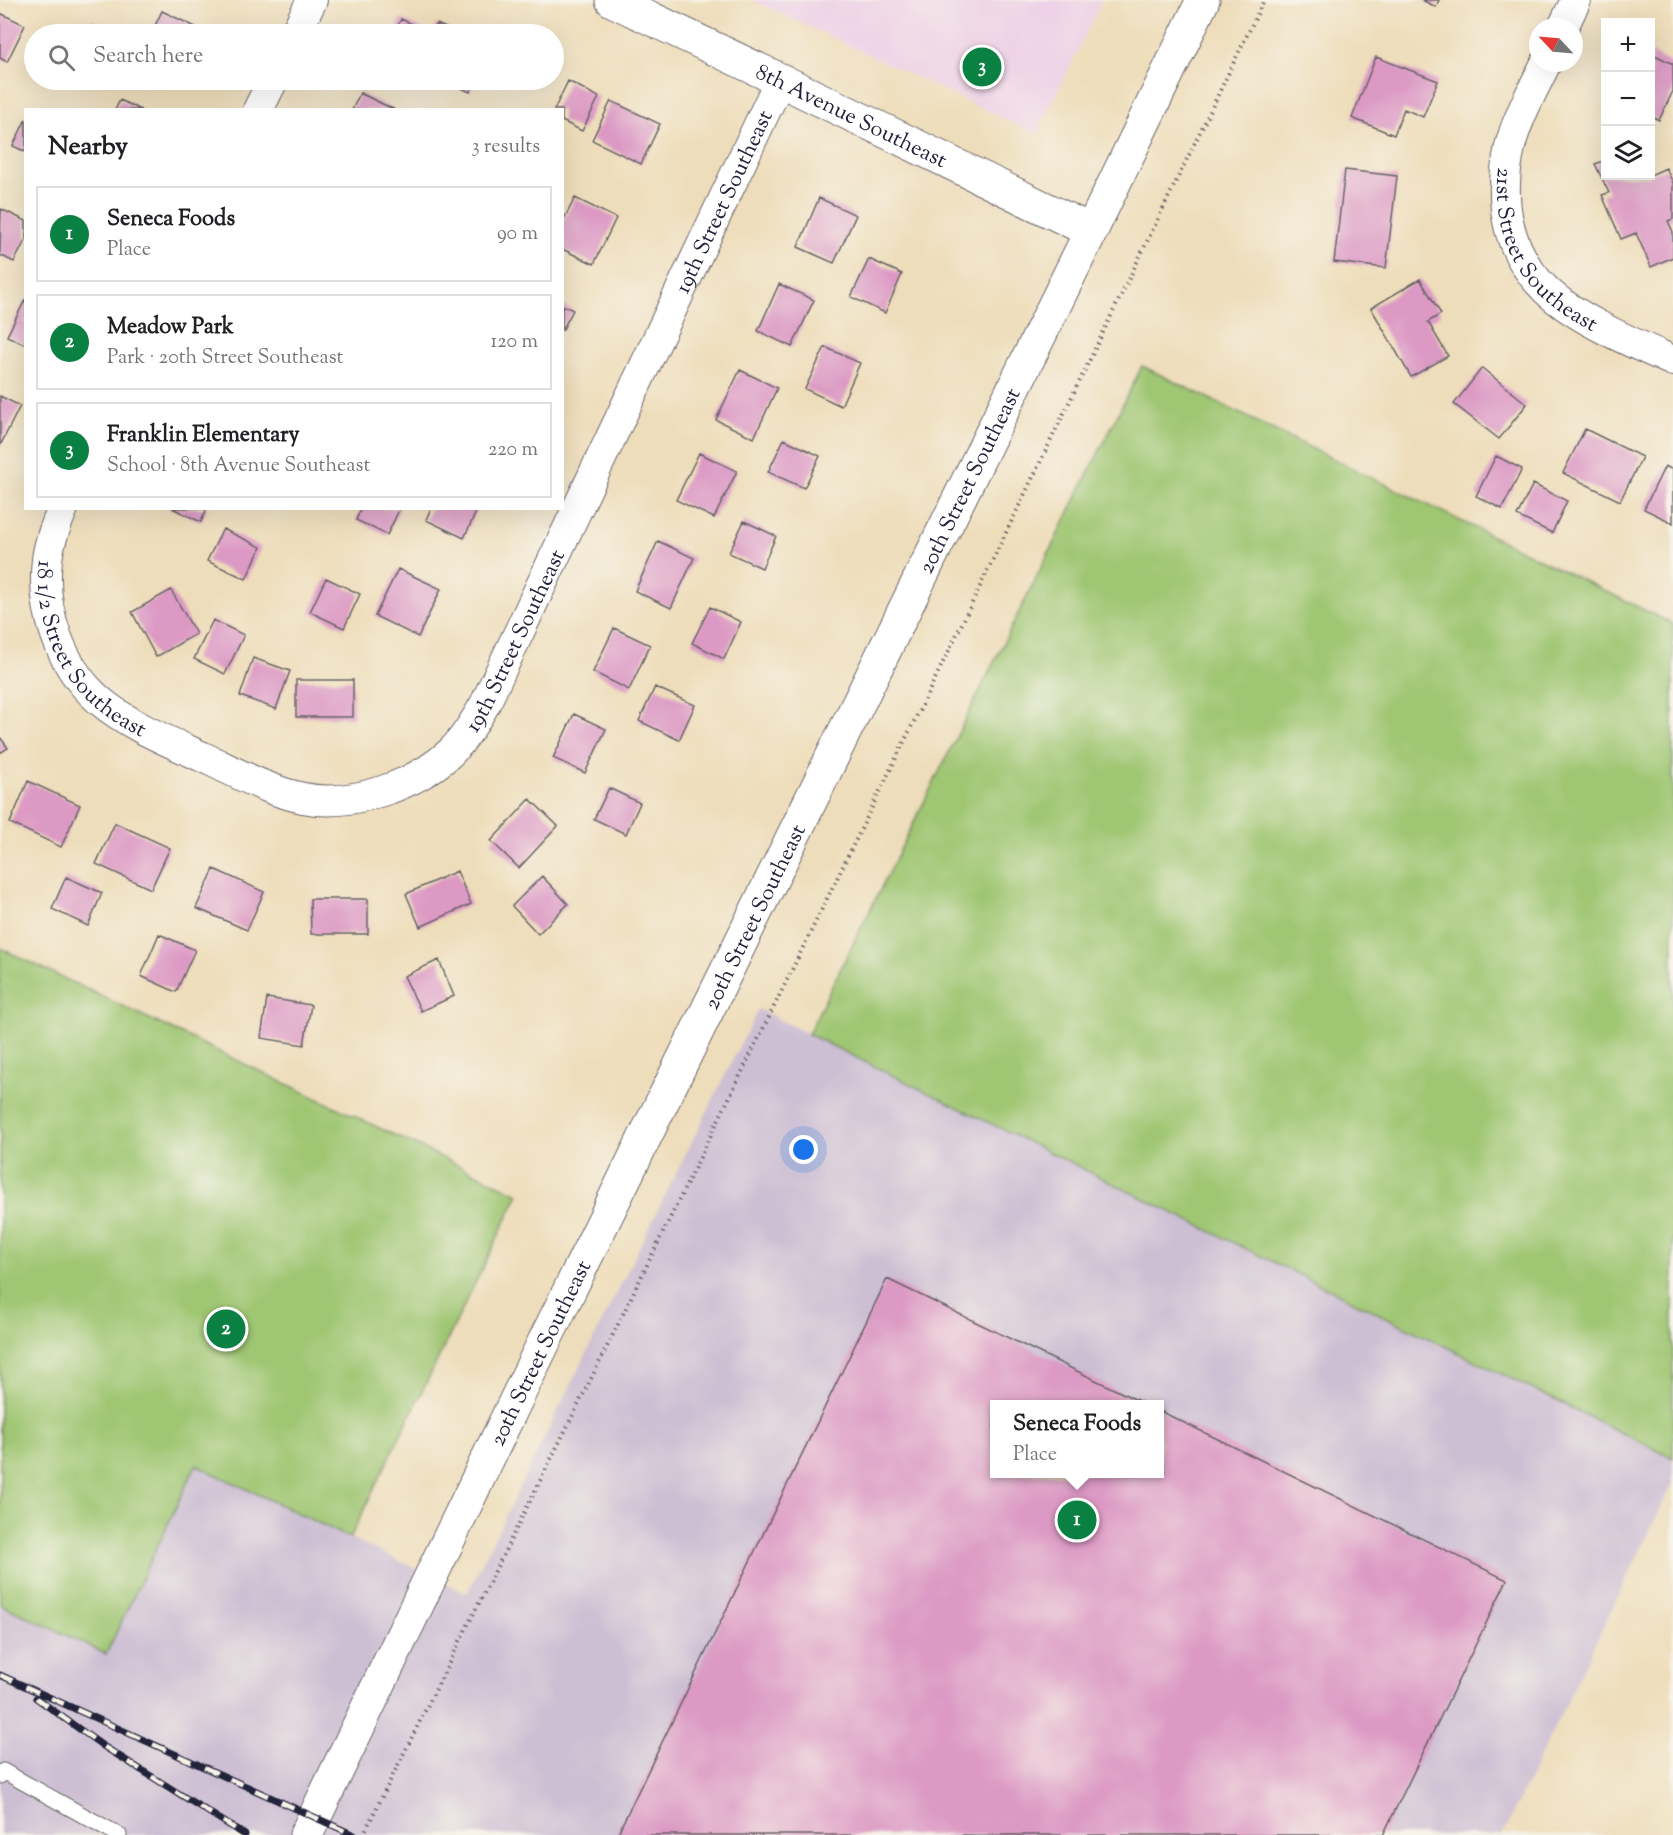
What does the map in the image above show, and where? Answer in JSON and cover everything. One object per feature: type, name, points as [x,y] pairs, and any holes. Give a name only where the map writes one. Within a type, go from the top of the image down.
[{"type":"street","points":[[300,24],[312,0]]},
{"type":"street","name":"8th Avenue Southeast","points":[[612,0],[1091,231]]},
{"type":"street","name":"20th Street Southeast","points":[[306,1835],[544,1342],[1203,0]]},
{"type":"street","points":[[1567,18],[1576,0]]},
{"type":"street","name":"21st Street Southeast","points":[[1542,72],[1510,145],[1504,178],[1505,211],[1513,240],[1528,267],[1546,289],[1567,307],[1669,359]]},
{"type":"street","name":"19th Street Southeast","points":[[197,754],[284,793],[320,800],[350,799],[380,792],[407,781],[436,764],[466,734],[485,704],[780,80]]},
{"type":"street","points":[[259,108],[268,90]]},
{"type":"street","name":"18 1/2 Street Southeast","points":[[62,510],[51,538],[46,577],[53,625],[62,650],[83,684],[101,702],[128,721],[197,754]]},
{"type":"lane","points":[[0,1776],[3,1771],[119,1835]]},
{"type":"path","points":[[363,1835],[597,1367],[941,668],[1264,0]]},
{"type":"shaded area","points":[[752,0],[1102,0],[1037,134]]},
{"type":"shaded area","points":[[758,1009],[1673,1458],[1673,1483],[1502,1835],[0,1835],[0,1604],[106,1654],[196,1465],[467,1593]]},
{"type":"green space","points":[[1142,366],[1673,624],[1673,1458],[808,1034]]},
{"type":"green space","points":[[0,948],[519,1194],[350,1538],[196,1465],[106,1654],[0,1604]]},
{"type":"building","points":[[1422,0],[1439,0],[1436,7]]},
{"type":"building","points":[[162,11],[189,24],[156,24]]},
{"type":"building","points":[[0,13],[24,25],[24,27],[7,62],[0,58]]},
{"type":"building","points":[[401,19],[412,24],[399,24]]},
{"type":"building","points":[[1655,55],[1673,64],[1673,91],[1659,120],[1655,118]]},
{"type":"building","points":[[1376,57],[1438,81],[1423,117],[1404,109],[1394,135],[1352,118]]},
{"type":"building","points":[[568,81],[599,97],[582,131],[564,122],[564,108],[555,108]]},
{"type":"building","points":[[360,93],[391,108],[353,108]]},
{"type":"building","points":[[120,100],[137,108],[116,108]]},
{"type":"building","points":[[611,101],[660,124],[641,164],[592,140]]},
{"type":"building","points":[[24,123],[24,151],[13,146]]},
{"type":"building","points":[[1601,162],[1601,176],[1595,164]]},
{"type":"building","points":[[1666,168],[1673,183],[1673,219],[1668,221],[1673,232],[1673,257],[1651,267],[1636,233],[1621,239],[1602,195],[1609,193],[1603,180],[1655,180],[1655,173]]},
{"type":"building","points":[[1345,170],[1397,176],[1386,268],[1334,262]]},
{"type":"building","points":[[575,198],[616,218],[594,264],[564,250],[564,219]]},
{"type":"building","points":[[819,198],[856,215],[834,263],[798,247]]},
{"type":"building","points":[[1,209],[24,220],[24,243],[14,262],[0,255]]},
{"type":"building","points":[[869,259],[902,274],[885,313],[851,297]]},
{"type":"building","points":[[1420,279],[1441,314],[1428,322],[1448,356],[1411,377],[1371,308]]},
{"type":"building","points":[[779,284],[814,300],[792,347],[758,331]]},
{"type":"building","points":[[24,302],[24,344],[7,336]]},
{"type":"building","points":[[564,306],[573,310],[564,327]]},
{"type":"building","points":[[825,347],[860,363],[841,406],[805,389]]},
{"type":"building","points":[[1482,368],[1527,404],[1499,439],[1454,404]]},
{"type":"building","points":[[740,370],[777,388],[754,438],[716,420]]},
{"type":"building","points":[[0,396],[20,406],[0,446]]},
{"type":"building","points":[[1585,429],[1642,457],[1620,501],[1563,473]]},
{"type":"building","points":[[784,439],[820,456],[804,488],[768,472]]},
{"type":"building","points":[[699,453],[737,471],[714,518],[676,500]]},
{"type":"building","points":[[1496,456],[1522,469],[1502,509],[1476,496]]},
{"type":"building","points":[[1665,466],[1673,470],[1673,523],[1644,509]]},
{"type":"building","points":[[1533,484],[1567,501],[1552,533],[1517,516]]},
{"type":"building","points":[[176,510],[206,510],[201,522]]},
{"type":"building","points":[[360,510],[399,510],[387,535],[356,520]]},
{"type":"building","points":[[430,510],[477,510],[464,538],[426,520]]},
{"type":"building","points":[[744,521],[776,536],[762,568],[729,553]]},
{"type":"building","points":[[223,529],[261,547],[246,579],[207,561]]},
{"type":"building","points":[[658,541],[694,558],[671,608],[635,591]]},
{"type":"building","points":[[398,569],[441,589],[418,637],[375,616]]},
{"type":"building","points":[[326,578],[360,594],[344,628],[310,612]]},
{"type":"building","points":[[171,590],[196,634],[156,657],[132,612]]},
{"type":"building","points":[[710,607],[741,622],[724,659],[692,643]]},
{"type":"building","points":[[213,620],[244,635],[225,674],[194,659]]},
{"type":"building","points":[[614,628],[650,645],[629,690],[593,672]]},
{"type":"building","points":[[253,658],[290,671],[276,709],[240,696]]},
{"type":"building","points":[[296,680],[353,680],[353,717],[296,717]]},
{"type":"building","points":[[655,687],[695,705],[679,740],[639,721]]},
{"type":"building","points":[[574,714],[606,729],[585,773],[553,758]]},
{"type":"building","points":[[0,737],[8,748],[0,753]]},
{"type":"building","points":[[28,781],[80,805],[61,847],[10,823]]},
{"type":"building","points":[[609,788],[640,803],[626,834],[594,819]]},
{"type":"building","points":[[530,799],[558,826],[519,868],[491,841]]},
{"type":"building","points":[[115,823],[170,848],[151,889],[96,864]]},
{"type":"building","points":[[214,869],[264,892],[247,930],[196,908]]},
{"type":"building","points":[[457,871],[471,904],[420,927],[406,894]]},
{"type":"building","points":[[542,876],[568,904],[538,934],[512,906]]},
{"type":"building","points":[[66,877],[102,893],[88,926],[52,909]]},
{"type":"building","points":[[310,899],[368,899],[368,934],[311,934]]},
{"type":"building","points":[[159,934],[195,950],[176,992],[141,976]]},
{"type":"building","points":[[439,960],[454,996],[421,1011],[404,976]]},
{"type":"building","points":[[267,998],[311,1005],[304,1045],[261,1038]]},
{"type":"building","points":[[887,1279],[1137,1400],[990,1400],[990,1478],[1164,1478],[1164,1413],[1507,1580],[1383,1835],[617,1835]]},
{"type":"railway","points":[[0,1675],[354,1835]]},
{"type":"railway","points":[[36,1698],[103,1746],[245,1835]]},
{"type":"place","name":"Franklin Elementary","points":[[982,67]]},
{"type":"place","name":"Meadow Park","points":[[226,1329]]},
{"type":"place","name":"Seneca Foods","points":[[1077,1520]]}]
